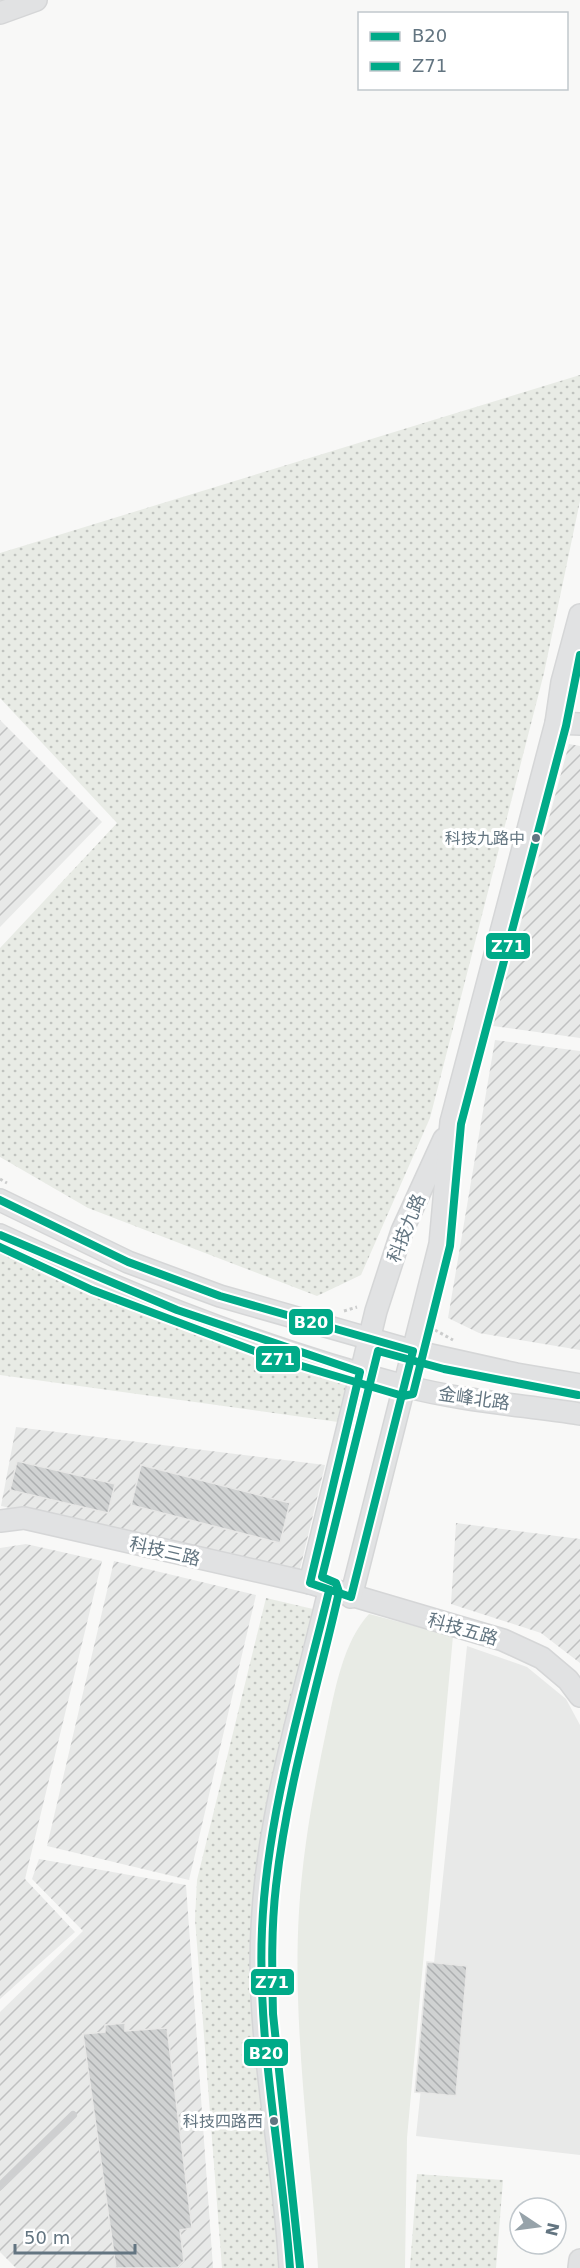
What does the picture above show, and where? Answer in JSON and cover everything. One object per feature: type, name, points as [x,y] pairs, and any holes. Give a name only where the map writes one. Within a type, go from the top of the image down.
[{"type":"street","points":[[0,13],[36,0]]},
{"type":"street","name":"科技九路","points":[[310,1583],[376,1311],[402,1231],[451,1122],[556,723],[562,682],[580,615]]},
{"type":"street","points":[[556,723],[580,724]]},
{"type":"street","name":"科技九路","points":[[351,1597],[440,1244],[451,1122]]},
{"type":"street","name":"金峰北路","points":[[6,1192],[128,1262],[220,1296],[413,1351],[516,1374],[580,1385]]},
{"type":"street","name":"金峰北路","points":[[0,1235],[107,1284],[272,1346],[405,1386],[580,1414]]},
{"type":"street","name":"科技三路","points":[[0,1521],[24,1518],[310,1583],[330,1591]]},
{"type":"street","points":[[290,2268],[264,2042],[261,1929],[274,1818],[330,1591]]},
{"type":"street","name":"科技五路","points":[[330,1591],[503,1640],[542,1658],[568,1680],[580,1696]]},
{"type":"street","points":[[579,2268],[580,2260]]},
{"type":"lane","points":[[0,2186],[73,2115]]},
{"type":"path","points":[[0,1179],[6,1192]]},
{"type":"path","points":[[341,1312],[358,1307],[376,1311]]},
{"type":"path","points":[[421,1323],[459,1344]]},
{"type":"shaded area","points":[[580,375],[580,501],[544,673],[430,1118],[361,1275],[317,1296],[88,1208],[0,1157],[0,948],[117,823],[0,698],[0,553]]},
{"type":"shaded area","points":[[0,720],[102,822],[0,927]]},
{"type":"shaded area","points":[[569,744],[580,746],[580,1038],[493,1026]]},
{"type":"shaded area","points":[[495,1040],[580,1051],[580,1350],[479,1333],[448,1318]]},
{"type":"shaded area","points":[[0,1249],[89,1292],[167,1322],[349,1377],[338,1422],[0,1375]]},
{"type":"shaded area","points":[[16,1427],[325,1465],[299,1573],[1,1506]]},
{"type":"shaded area","points":[[456,1523],[580,1539],[580,1663],[541,1633],[451,1604]]},
{"type":"shaded area","points":[[26,1544],[102,1561],[25,1879],[75,1932],[0,1999],[0,1548]]},
{"type":"shaded area","points":[[114,1561],[256,1595],[189,1880],[47,1846]]},
{"type":"shaded area","points":[[266,1598],[313,1609],[264,1816],[252,1927],[255,2036],[280,2268],[222,2268],[195,1919],[197,1880]]},
{"type":"shaded area","points":[[369,1614],[453,1636],[407,2138],[405,2268],[318,2268],[300,2044],[299,1911],[313,1795],[337,1682],[346,1652],[360,1625]]},
{"type":"shaded area","points":[[467,1646],[527,1667],[566,1699],[580,1725],[580,2155],[416,2136]]},
{"type":"shaded area","points":[[39,1859],[186,1885],[213,2268],[16,2268],[0,2252],[0,2012],[83,1931],[32,1879]]},
{"type":"shaded area","points":[[417,2174],[503,2180],[496,2268],[410,2268]]},
{"type":"building","points":[[17,1461],[115,1484],[108,1513],[10,1490]]},
{"type":"building","points":[[141,1465],[290,1503],[280,1543],[131,1505]]},
{"type":"building","points":[[427,1962],[467,1966],[456,2096],[415,2092]]},
{"type":"building","points":[[125,2023],[125,2031],[167,2028],[192,2228],[180,2230],[184,2261],[177,2268],[116,2268],[83,2034],[105,2032],[105,2025]]},
{"type":"transit line","name":"Z71","points":[[0,1247],[92,1290],[268,1356],[403,1396],[413,1394],[450,1246],[461,1124],[566,726],[580,655]]},
{"type":"transit line","name":"B20","points":[[0,1200],[128,1262],[220,1296],[413,1351],[351,1597],[310,1583],[360,1372],[177,1310],[0,1235]]},
{"type":"transit line","name":"Z71","points":[[300,2267],[273,2014],[274,1902],[287,1812],[339,1592],[336,1583],[322,1577],[378,1351],[444,1369],[578,1395]]},
{"type":"transit line","name":"B20","points":[[290,2268],[263,2014],[262,1929],[265,1886],[278,1801],[329,1591]]},
{"type":"place","name":"科技九路中","points":[[536,838]]},
{"type":"place","name":"科技四路西","points":[[274,2121]]}]
